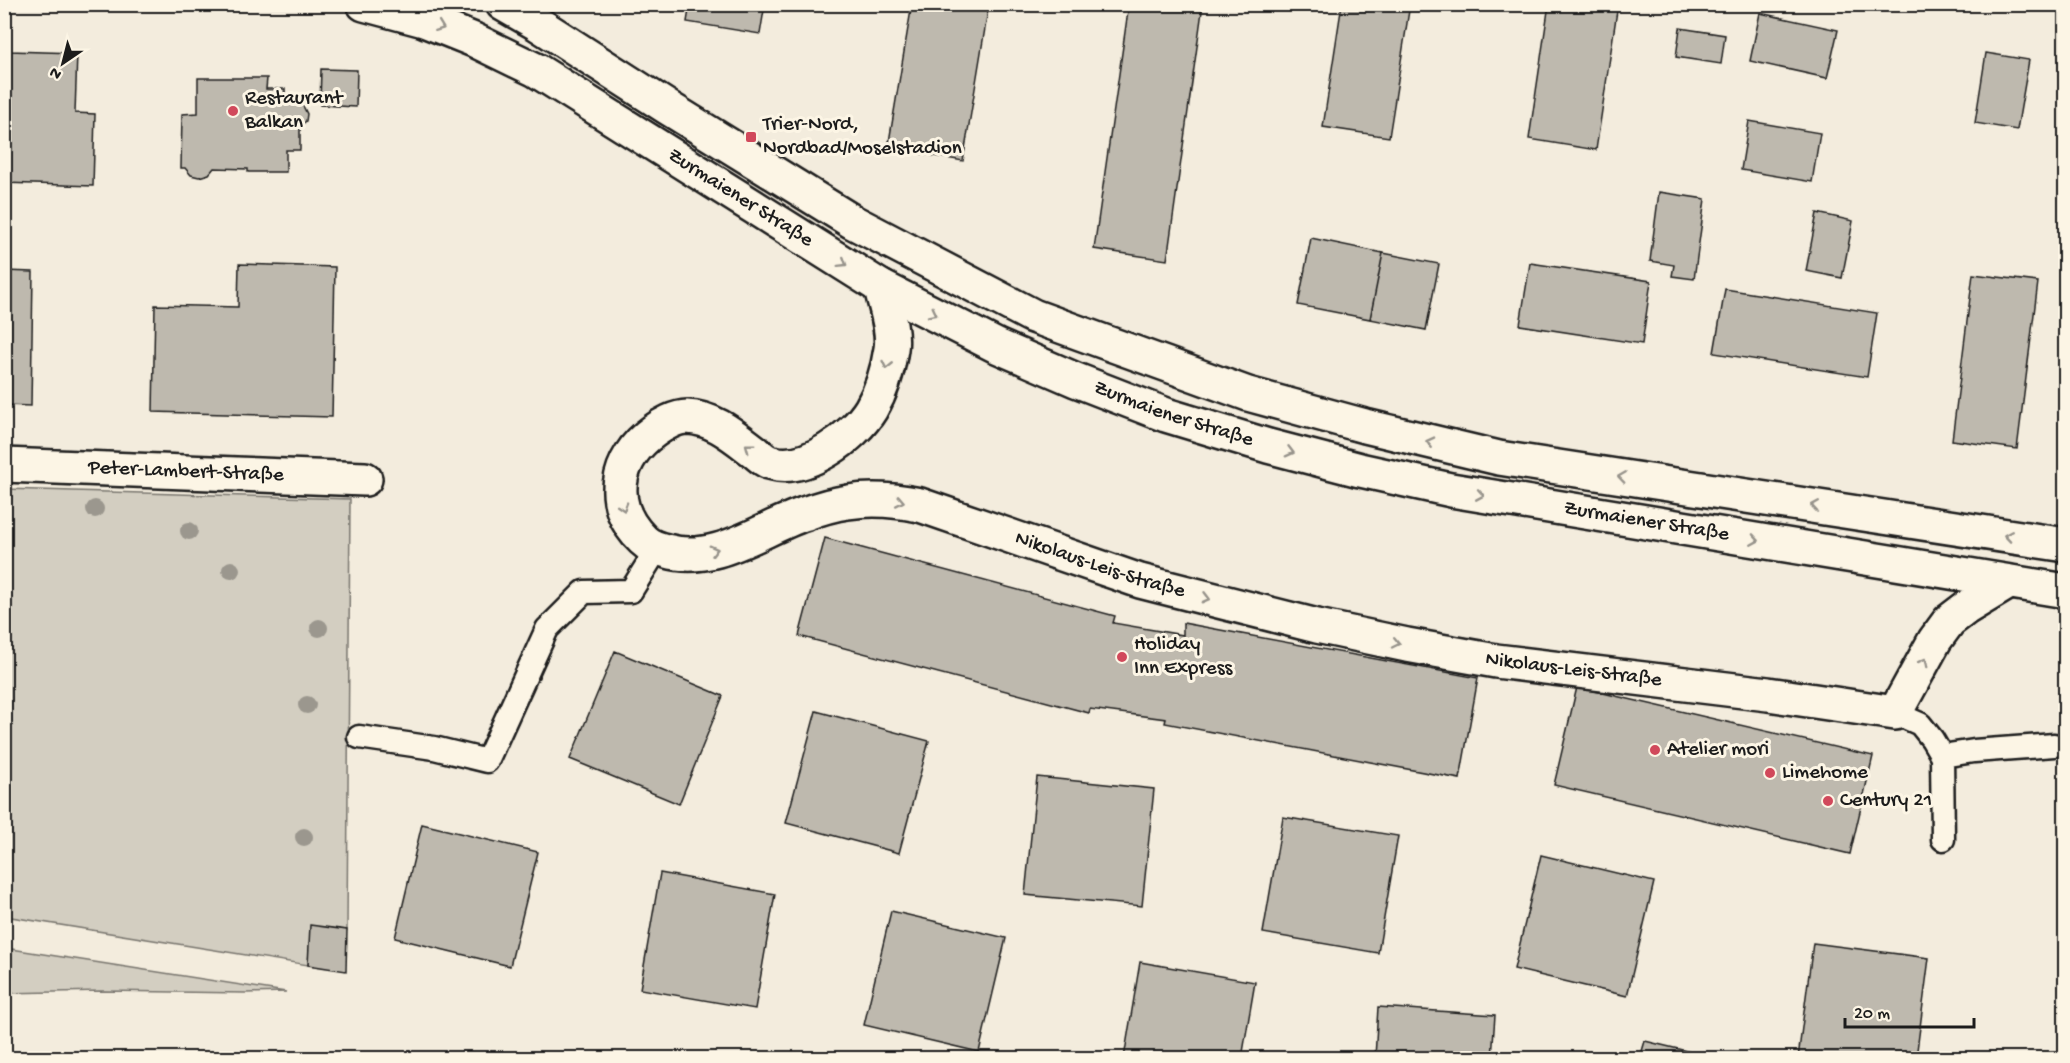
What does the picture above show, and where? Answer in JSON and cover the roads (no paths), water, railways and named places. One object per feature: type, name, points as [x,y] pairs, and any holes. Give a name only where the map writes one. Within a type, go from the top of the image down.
[{"type":"main road","name":"Zurmaiener Straße","points":[[364,4],[424,20],[474,40],[536,70],[881,287],[997,346],[1166,415],[1291,452],[1451,490],[2066,591]]},
{"type":"main road","name":"Zurmaiener Straße","points":[[502,4],[538,24],[853,222],[1033,316],[1248,394],[1365,426],[1499,458],[2066,545]]},
{"type":"main road","points":[[657,549],[644,542],[634,530],[626,518],[620,501],[620,477],[630,456],[644,438],[662,424],[686,417],[720,426],[769,462],[784,466],[805,462],[830,449],[851,432],[870,410],[884,380],[891,347],[881,287]]},
{"type":"main road","name":"Peter-Lambert-Straße","points":[[4,465],[365,479]]},
{"type":"main road","name":"Nikolaus-Leis-Straße","points":[[657,549],[676,554],[703,553],[734,545],[804,513],[848,502],[889,499],[920,505],[1140,581],[1317,626],[1496,661],[1768,694],[1895,713]]},
{"type":"main road","points":[[1895,713],[1935,640],[1949,621],[2009,582]]},
{"type":"lane","points":[[359,737],[434,748],[487,761],[547,629],[584,592],[631,591],[657,549]]},
{"type":"lane","points":[[1895,713],[1920,724],[1942,756],[1944,839]]},
{"type":"lane","points":[[1942,756],[1974,751],[2055,745]]},
{"type":"place","name":"Restaurant Balkan","points":[[233,111]]},
{"type":"place","name":"Trier-Nord, Nordbad/Moselstadion","points":[[751,137]]},
{"type":"place","name":"Holiday Inn Express","points":[[1122,657]]},
{"type":"place","name":"Atelier mori","points":[[1655,750]]},
{"type":"place","name":"Limehome","points":[[1770,773]]},
{"type":"place","name":"Century 21","points":[[1828,801]]}]
